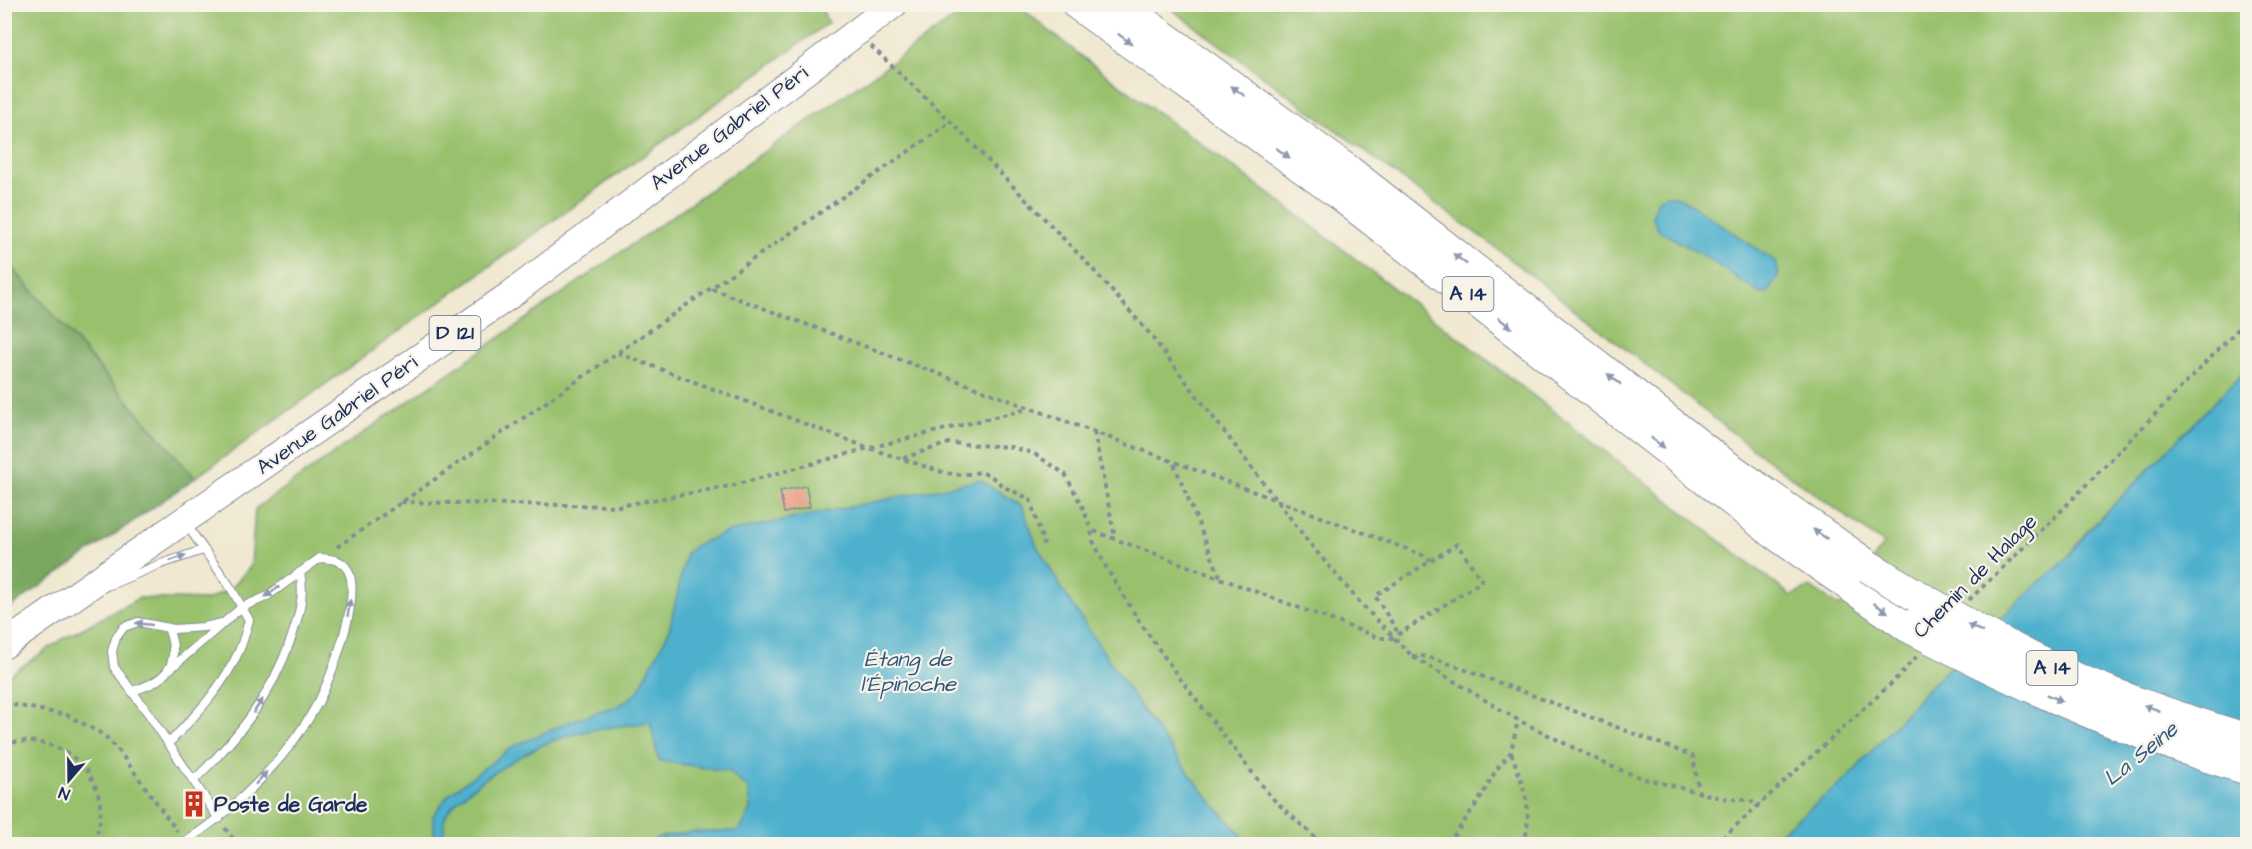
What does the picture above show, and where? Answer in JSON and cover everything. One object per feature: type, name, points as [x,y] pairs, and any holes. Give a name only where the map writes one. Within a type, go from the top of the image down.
[{"type":"highway","name":"A 14","points":[[1078,4],[1337,192],[1774,533],[1861,578],[1928,603],[2046,665],[2152,708],[2247,740]]},
{"type":"highway","name":"A 14","points":[[1118,4],[1348,172],[1716,459],[1861,578],[1908,626],[2028,686],[2086,712],[2247,769]]},
{"type":"main road","name":"Avenue Gabriel Péri","points":[[4,645],[510,295],[880,10]]},
{"type":"lane","points":[[168,744],[210,697],[235,659],[249,620],[184,522]]},
{"type":"lane","points":[[66,604],[158,565],[203,550]]},
{"type":"lane","points":[[132,691],[147,687],[161,678],[242,607],[266,597],[320,558],[346,566],[351,584],[345,632],[334,668],[319,701],[303,728],[281,757],[253,787],[219,819],[183,843]]},
{"type":"lane","points":[[193,782],[242,730],[276,678],[301,611],[303,587],[300,572]]},
{"type":"lane","points":[[219,819],[114,667],[112,651],[116,638],[124,627],[138,622],[168,628],[204,627],[222,623]]},
{"type":"lane","points":[[168,628],[174,642],[174,656],[170,669]]},
{"type":"path","points":[[871,45],[951,122],[1089,265],[1149,333],[1310,544],[1392,638],[1412,656],[1518,720],[1610,766],[1642,778],[1721,798],[1747,800],[1760,805]]},
{"type":"path","points":[[329,559],[335,549],[400,502],[951,122]]},
{"type":"path","points":[[712,289],[1423,555],[1430,560]]},
{"type":"path","name":"Chemin de Halage","points":[[1966,603],[2050,522],[2247,319]]},
{"type":"path","points":[[617,353],[869,448],[962,476],[981,472],[992,477],[1004,487],[1030,499],[1044,545]]},
{"type":"path","points":[[400,502],[619,506],[735,485],[1028,408]]},
{"type":"path","points":[[1095,432],[1115,539]]},
{"type":"path","points":[[901,458],[949,443],[1010,447],[1033,453],[1065,474],[1083,508],[1093,541],[1107,569],[1139,621],[1270,797],[1322,844]]},
{"type":"path","points":[[1174,463],[1221,580]]},
{"type":"path","points":[[1091,530],[1380,638],[1392,638],[1399,634],[1482,581],[1456,544],[1375,596],[1399,634]]},
{"type":"path","name":"Chemin de Halage","points":[[1716,844],[1892,683],[1921,651]]},
{"type":"path","points":[[1412,656],[1439,660],[1693,756],[1699,792]]},
{"type":"path","points":[[4,703],[67,715],[104,735],[119,751],[183,843]]},
{"type":"path","points":[[1448,844],[1496,770],[1511,752],[1518,720]]},
{"type":"path","points":[[4,744],[33,741],[45,743],[72,755],[82,766],[91,777],[100,804],[100,820],[94,844]]},
{"type":"path","points":[[1511,752],[1526,796],[1529,814],[1524,844]]},
{"type":"path","points":[[219,819],[237,844]]},
{"type":"green space","points":[[820,4],[828,23],[195,478],[5,259],[4,5]]},
{"type":"green space","points":[[973,5],[1031,5],[1024,10],[1087,60],[1344,251],[1791,596],[1810,587],[1840,607],[1884,544],[1752,448],[1496,248],[1166,5],[2247,5],[2247,369],[2088,531],[2065,561],[2035,586],[1929,687],[1848,778],[1766,844],[5,844],[5,678],[63,639],[139,598],[207,600],[231,588],[251,566],[255,509]]},
{"type":"green space","points":[[4,259],[195,478],[5,611],[4,611]]},
{"type":"water","points":[[1665,195],[1680,197],[1776,262],[1779,275],[1767,293],[1761,294],[1704,256],[1658,230],[1652,216],[1658,200]]},
{"type":"water","name":"La Seine","points":[[2247,369],[2247,844],[1766,844],[1848,778],[1929,687],[2035,586],[2065,561],[2088,531]]},
{"type":"water","name":"Étang de l'Épinoche","points":[[980,480],[1022,506],[1037,546],[1063,591],[1149,720],[1209,799],[1249,844],[654,844],[656,838],[693,832],[739,831],[751,810],[749,789],[728,771],[659,761],[650,722],[574,734],[525,754],[495,772],[455,803],[444,820],[446,844],[435,844],[433,816],[449,794],[514,746],[571,721],[619,706],[637,693],[669,631],[686,554],[696,545],[728,532]]},
{"type":"building","points":[[806,486],[810,507],[784,513],[780,491]]},
{"type":"place","name":"Poste de Garde","points":[[194,804]]}]
